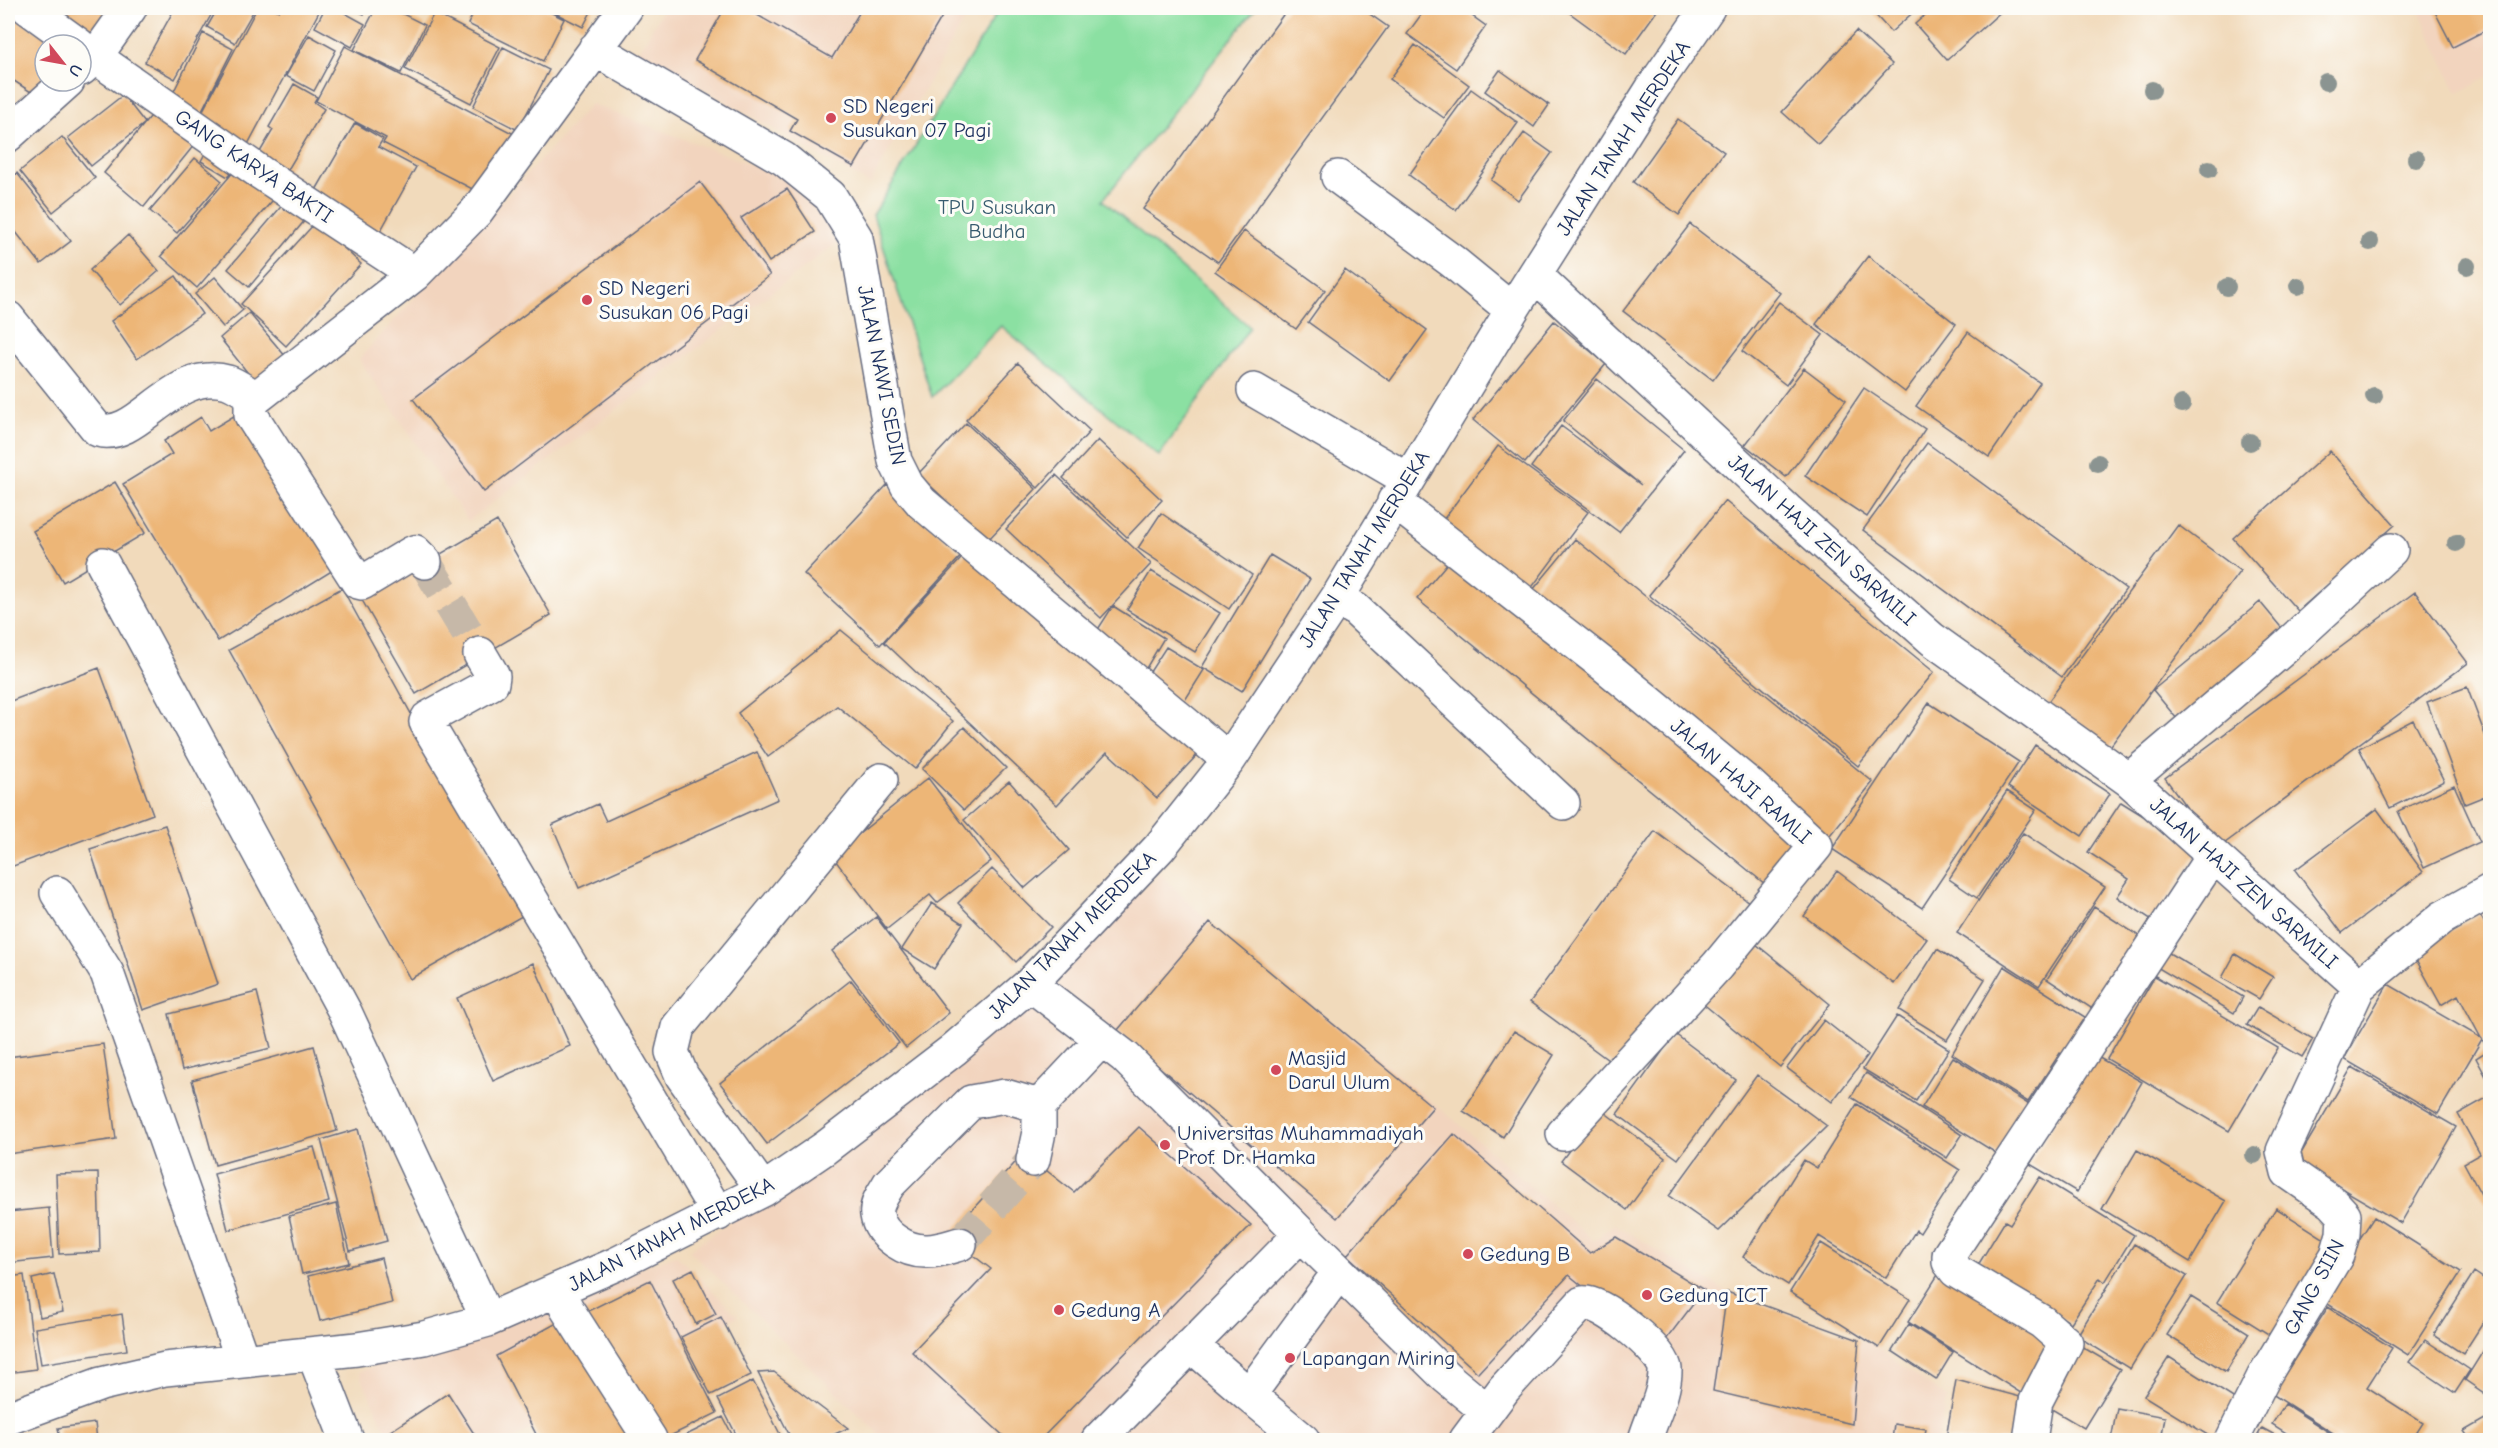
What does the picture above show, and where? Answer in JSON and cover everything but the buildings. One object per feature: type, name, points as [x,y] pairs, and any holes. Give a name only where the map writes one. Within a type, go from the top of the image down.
[{"type":"street","name":"GANG KARYA BAKTI","points":[[28,8],[58,33]]},
{"type":"street","points":[[93,45],[130,8]]},
{"type":"street","points":[[425,562],[415,552],[412,552],[362,583],[358,582],[251,415],[254,401],[415,274],[476,212],[626,8]]},
{"type":"street","name":"JALAN TANAH MERDEKA","points":[[8,1418],[101,1384],[165,1369],[242,1359],[314,1354],[424,1338],[488,1320],[558,1291],[763,1190],[825,1148],[952,1050],[1030,984],[1159,848],[1229,760],[1337,598],[1512,310],[1652,89],[1708,8]]},
{"type":"street","name":"JALAN NAWI SEDIN","points":[[595,49],[784,159],[830,196],[856,238],[895,461],[906,485],[922,503],[1229,760]]},
{"type":"street","name":"GANG KARYA BAKTI","points":[[93,60],[415,274]]},
{"type":"street","points":[[8,135],[55,93]]},
{"type":"street","points":[[1338,177],[1452,261],[1512,310]]},
{"type":"street","name":"JALAN HAJI ZEN SARMILI","points":[[1535,275],[1787,510],[1932,639],[2129,780],[2212,857],[2359,986]]},
{"type":"street","points":[[8,318],[98,430],[115,431],[188,383],[228,382],[254,401]]},
{"type":"street","points":[[1254,390],[1401,490]]},
{"type":"street","name":"JALAN HAJI RAMLI","points":[[1401,490],[1503,584],[1750,784],[1816,846],[1717,966],[1563,1134]]},
{"type":"street","name":"JALAN HAJI ZEN SARMILI","points":[[2129,780],[2282,650],[2391,550]]},
{"type":"street","points":[[103,564],[345,1011],[488,1320]]},
{"type":"street","points":[[1337,598],[1356,609],[1563,803]]},
{"type":"street","points":[[480,654],[493,676],[492,683],[428,718],[426,722],[718,1214]]},
{"type":"street","points":[[763,1190],[682,1076],[672,1052],[678,1028],[882,780]]},
{"type":"street","points":[[2030,1440],[2036,1401],[2066,1343],[2042,1322],[1956,1271],[1949,1262],[1949,1255],[2212,857]]},
{"type":"street","points":[[2359,986],[2442,918],[2490,891]]},
{"type":"street","points":[[57,893],[107,973],[242,1359]]},
{"type":"street","points":[[1030,984],[1125,1057],[1446,1377],[1487,1411]]},
{"type":"street","name":"GANG SIIN","points":[[2232,1440],[2264,1376],[2337,1255],[2343,1234],[2344,1215],[2333,1203],[2288,1172],[2283,1151],[2359,986]]},
{"type":"street","points":[[1034,1160],[1039,1106],[1102,1039]]},
{"type":"street","points":[[960,1244],[926,1251],[906,1248],[885,1233],[877,1215],[880,1200],[889,1184],[971,1102],[1005,1096],[1039,1106]]},
{"type":"street","points":[[1098,1440],[1301,1234]]},
{"type":"street","points":[[1249,1395],[1339,1272]]},
{"type":"street","points":[[558,1291],[567,1309],[650,1439]]},
{"type":"street","points":[[1466,1440],[1487,1411],[1582,1303],[1588,1302],[1596,1304],[1629,1328],[1658,1353],[1665,1367],[1663,1384],[1644,1440]]},
{"type":"street","points":[[1191,1345],[1303,1440]]},
{"type":"street","points":[[314,1354],[347,1440]]},
{"type":"shaded area","name":"SD Negeri Susukan 07 Pagi","points":[[664,8],[971,8],[870,184],[639,52]]},
{"type":"shaded area","points":[[2418,8],[2490,8],[2490,76],[2458,93]]},
{"type":"shaded area","name":"SD Negeri Susukan 06 Pagi","points":[[591,104],[787,178],[841,240],[468,521],[359,359]]},
{"type":"shaded area","name":"Universitas Muhammadiyah Prof. Dr. Hamka","points":[[1160,874],[1210,922],[1460,1125],[1594,1241],[1614,1224],[1727,1292],[1873,1345],[1947,1398],[1937,1440],[885,1440],[689,1250],[941,1079]]},
{"type":"shaded area","points":[[676,1255],[738,1316],[512,1440],[390,1440],[359,1372]]},
{"type":"green space","name":"TPU Susukan Budha","points":[[1000,8],[1256,8],[1103,200],[1250,327],[1159,456],[1001,326],[932,397],[873,215]]},
{"type":"tunnel","points":[[425,562],[480,654]]},
{"type":"tunnel","points":[[960,1244],[1033,1160]]},
{"type":"place","name":"SD Negeri Susukan 07 Pagi","points":[[831,118]]},
{"type":"place","name":"SD Negeri Susukan 06 Pagi","points":[[587,300]]},
{"type":"place","name":"Masjid Darul Ulum","points":[[1276,1070]]},
{"type":"place","name":"Universitas Muhammadiyah Prof. Dr. Hamka","points":[[1165,1145]]},
{"type":"place","name":"Gedung B","points":[[1468,1254]]},
{"type":"place","name":"Gedung ICT","points":[[1647,1295]]},
{"type":"place","name":"Gedung A","points":[[1059,1310]]},
{"type":"place","name":"Lapangan Miring","points":[[1290,1358]]}]
